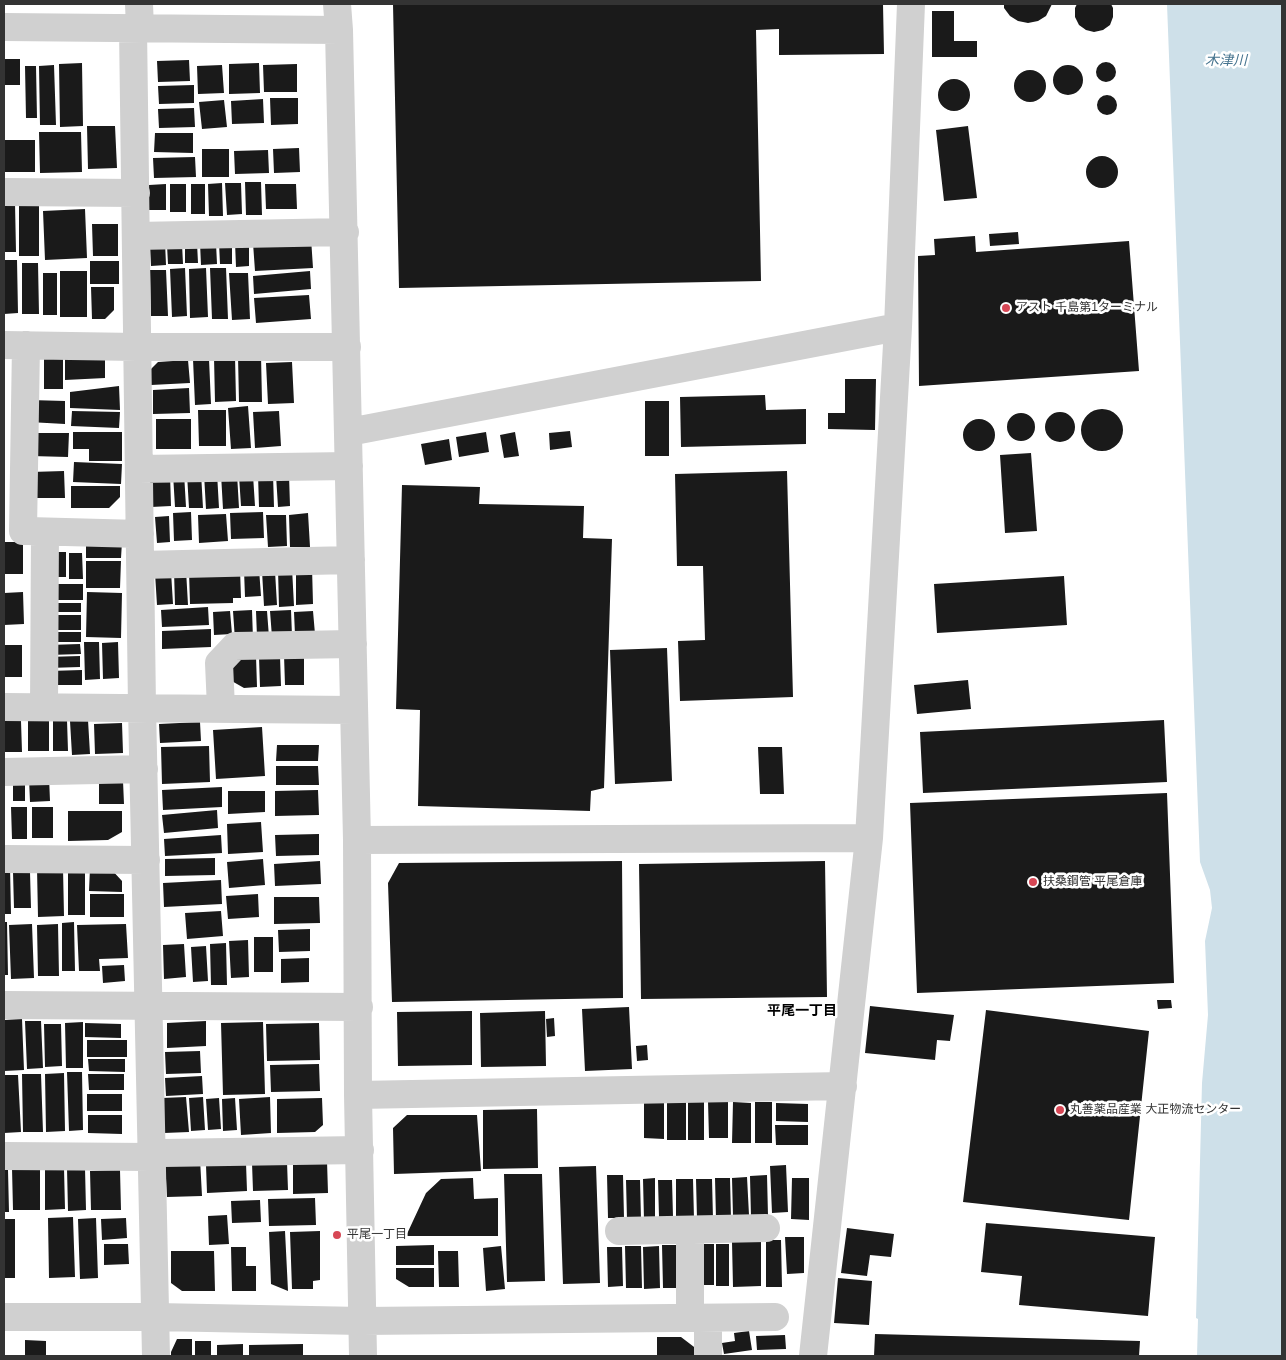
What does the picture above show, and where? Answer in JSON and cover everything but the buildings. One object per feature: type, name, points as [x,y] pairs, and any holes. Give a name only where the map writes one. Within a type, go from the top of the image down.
[{"type":"street","points":[[337,4],[347,347],[357,840],[358,1095],[363,1356]]},
{"type":"street","points":[[813,1356],[869,838],[898,327],[911,4]]},
{"type":"street","points":[[4,27],[62,16],[339,30]]},
{"type":"street","points":[[137,20],[136,236],[142,708],[156,1356]]},
{"type":"street","points":[[4,192],[136,193]]},
{"type":"street","points":[[136,236],[344,232]]},
{"type":"street","points":[[348,432],[898,327]]},
{"type":"street","points":[[44,707],[24,531],[15,345],[347,347]]},
{"type":"street","points":[[139,469],[349,466]]},
{"type":"street","points":[[24,531],[140,534]]},
{"type":"street","points":[[141,565],[351,560]]},
{"type":"street","points":[[221,708],[219,663],[235,646],[353,644]]},
{"type":"street","points":[[4,707],[354,710]]},
{"type":"street","points":[[4,772],[144,770]]},
{"type":"street","points":[[357,840],[869,838]]},
{"type":"street","points":[[4,858],[146,860]]},
{"type":"street","points":[[4,1005],[359,1007]]},
{"type":"street","points":[[358,1095],[842,1086]]},
{"type":"street","points":[[4,1156],[151,1157],[163,1153],[360,1150]]},
{"type":"street","points":[[620,1231],[766,1228]]},
{"type":"street","points":[[690,1230],[699,1318],[708,1356]]},
{"type":"street","points":[[4,1317],[156,1317],[362,1321],[775,1317]]},
{"type":"water","name":"木津川","points":[[1167,4],[1282,4],[1282,1356],[1197,1356],[1198,1319],[1196,1318],[1202,1083],[1208,1015],[1205,941],[1212,908],[1210,890],[1200,862]]},
{"type":"place","name":"アスト 千島第1ターミナル","points":[[1006,308]]},
{"type":"place","name":"扶桑鋼管 平尾倉庫","points":[[1033,882]]},
{"type":"place","name":"丸善薬品産業 大正物流センター","points":[[1060,1110]]},
{"type":"place","name":"平尾一丁目","points":[[337,1235]]},
{"type":"district","name":"平尾一丁目","points":[[802,1011]]}]
